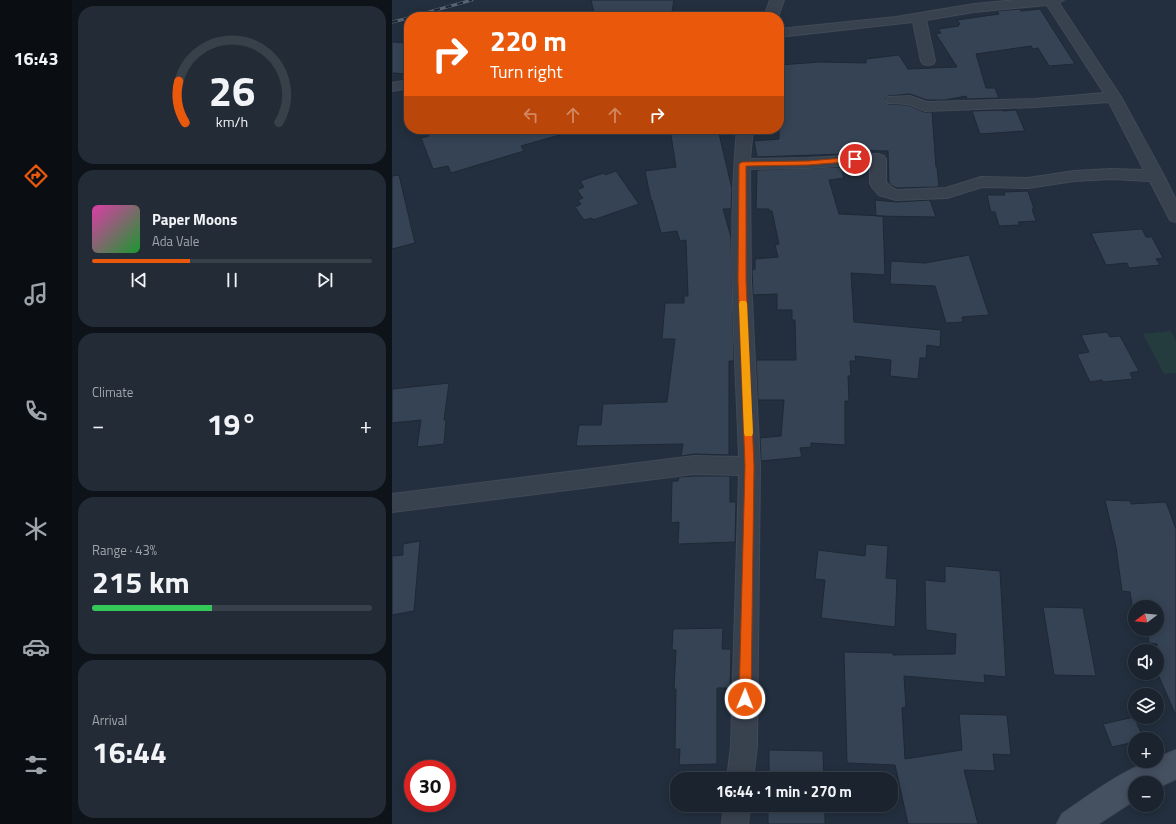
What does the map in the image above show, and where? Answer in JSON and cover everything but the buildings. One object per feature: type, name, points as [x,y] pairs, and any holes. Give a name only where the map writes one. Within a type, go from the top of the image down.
[{"type":"main road","points":[[1150,776],[1176,764]]},
{"type":"main road","points":[[1072,824],[1128,788]]},
{"type":"street","points":[[773,12],[777,0]]},
{"type":"street","points":[[784,32],[919,18],[974,8],[1053,0],[1114,97],[1176,216]]},
{"type":"street","points":[[919,18],[928,61]]},
{"type":"street","points":[[392,86],[404,85]]},
{"type":"street","points":[[893,100],[910,100],[925,107],[1035,103],[1114,97]]},
{"type":"street","points":[[741,772],[744,746],[750,466],[742,280],[742,164],[745,134]]},
{"type":"street","points":[[742,164],[878,160],[878,183],[884,191],[896,195],[947,193],[981,182],[1028,183],[1074,176],[1111,174],[1156,176]]},
{"type":"street","points":[[392,503],[694,465],[750,466]]},
{"type":"street","points":[[735,824],[737,812]]},
{"type":"green space","points":[[1171,331],[1176,341],[1176,373],[1164,374],[1143,334]]},
{"type":"railway","points":[[429,12],[472,0]]},
{"type":"railway","points":[[392,22],[404,19]]},
{"type":"slow traffic","points":[[743,304],[748,433]]},
{"type":"route","points":[[745,699],[750,466],[742,280],[742,164],[808,163],[855,159]]}]
